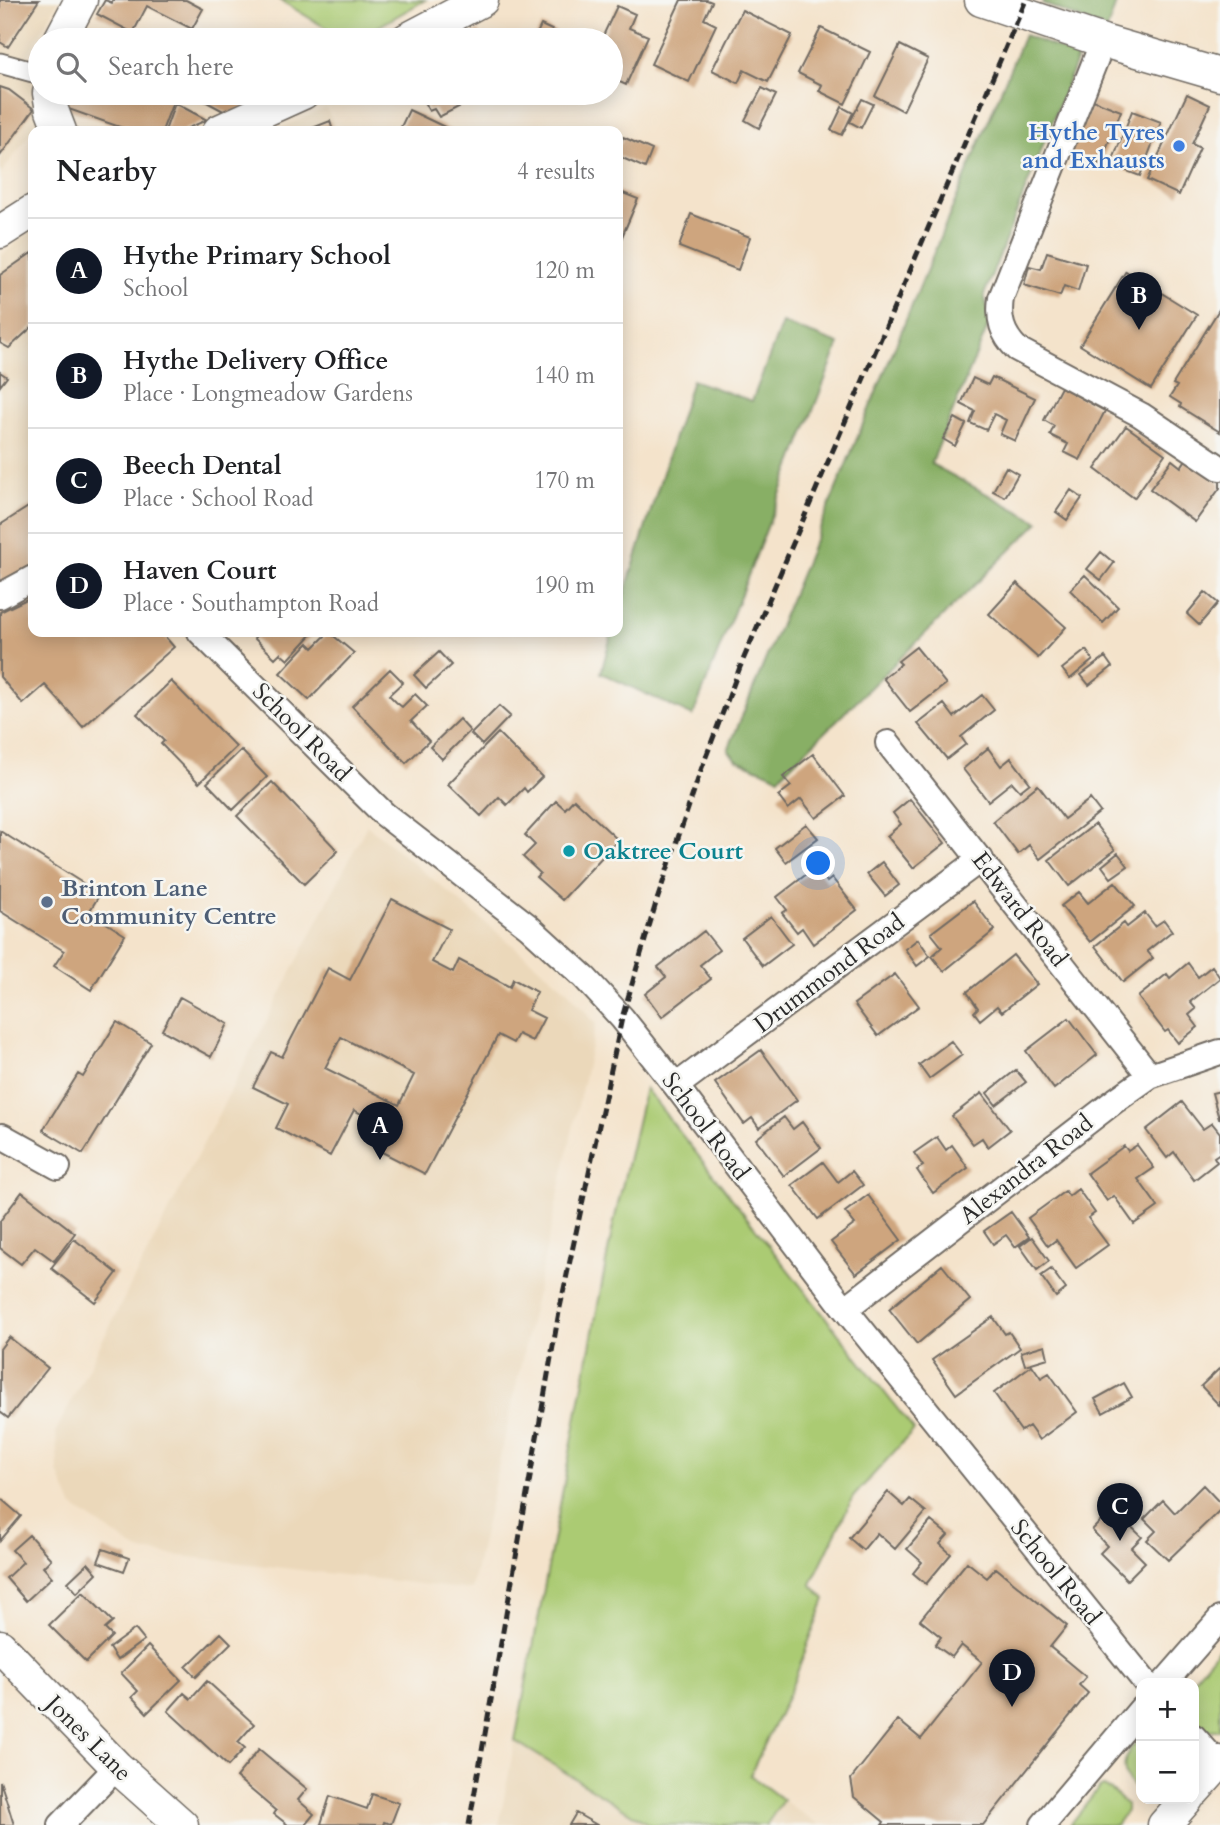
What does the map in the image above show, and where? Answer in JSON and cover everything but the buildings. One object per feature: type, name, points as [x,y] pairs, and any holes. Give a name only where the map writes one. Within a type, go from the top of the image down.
[{"type":"street","points":[[66,28],[81,0]]},
{"type":"street","points":[[428,28],[482,0]]},
{"type":"street","points":[[981,0],[1102,41],[1220,75]]},
{"type":"street","points":[[1102,41],[1001,298],[999,312],[1002,326],[1006,338],[1017,349],[1168,431],[1220,468]]},
{"type":"street","points":[[0,63],[28,71]]},
{"type":"street","points":[[51,105],[58,126]]},
{"type":"street","points":[[230,126],[276,105]]},
{"type":"street","points":[[0,232],[28,214]]},
{"type":"street","points":[[0,596],[28,581]]},
{"type":"street","name":"School Road","points":[[205,637],[384,814],[518,918],[585,978],[622,1018],[845,1309],[1142,1678]]},
{"type":"street","name":"Edward Road","points":[[888,743],[1150,1076]]},
{"type":"street","name":"Drummond Road","points":[[676,1086],[981,859]]},
{"type":"street","name":"Alexandra Road","points":[[845,1309],[1150,1076],[1220,1052]]},
{"type":"street","points":[[1,1136],[58,1167]]},
{"type":"street","points":[[1168,1678],[1220,1619]]},
{"type":"street","name":"Jones Lane","points":[[0,1646],[117,1767],[183,1825]]},
{"type":"street","points":[[1043,1825],[1136,1715]]},
{"type":"street","points":[[1198,1741],[1219,1763],[1199,1785]]},
{"type":"street","points":[[61,1825],[117,1767]]},
{"type":"street","points":[[1164,1825],[1183,1804]]},
{"type":"shaded area","points":[[0,0],[59,0],[43,28],[28,28],[28,105],[38,105],[39,121],[35,126],[28,126],[28,136],[0,175]]},
{"type":"shaded area","points":[[326,108],[335,126],[285,126]]},
{"type":"shaded area","points":[[28,232],[28,574],[0,591],[0,257]]},
{"type":"shaded area","points":[[367,825],[567,990],[596,1024],[471,1590],[139,1551],[72,1506],[58,1472],[56,1431]]},
{"type":"shaded area","points":[[515,1741],[650,1825],[499,1825]]},
{"type":"shaded area","points":[[783,1800],[819,1825],[766,1825]]},
{"type":"green space","points":[[280,0],[425,0],[376,28],[326,28]]},
{"type":"green space","points":[[1044,0],[1117,0],[1107,30],[1042,3]]},
{"type":"green space","points":[[1024,35],[1078,56],[984,295],[991,319],[931,464],[1039,522],[779,777],[737,760],[728,750]]},
{"type":"green space","points":[[782,323],[839,344],[693,716],[601,673],[611,637],[623,637],[623,599],[692,380],[752,401]]},
{"type":"green space","points":[[645,1088],[914,1430],[853,1497],[811,1584],[825,1599],[790,1691],[750,1775],[783,1800],[766,1825],[650,1825],[515,1741],[613,1226]]},
{"type":"green space","points":[[1220,1647],[1220,1730],[1207,1730],[1199,1721],[1199,1678],[1194,1678]]},
{"type":"green space","points":[[1136,1743],[1136,1788],[1128,1780],[1124,1766]]},
{"type":"green space","points":[[1103,1786],[1126,1804],[1126,1811],[1116,1825],[1070,1825],[1099,1788]]},
{"type":"railway","points":[[469,1825],[559,1312],[622,1018],[656,903],[701,770],[740,667],[1026,0]]},
{"type":"place","name":"Hythe Tyres and Exhausts","points":[[1179,146]]},
{"type":"place","name":"Hythe Delivery Office","points":[[1139,330]]},
{"type":"place","name":"Oaktree Court","points":[[569,851]]},
{"type":"place","name":"Brinton Lane Community Centre","points":[[47,902]]},
{"type":"place","name":"Hythe Primary School","points":[[380,1160]]},
{"type":"place","name":"Beech Dental","points":[[1120,1541]]},
{"type":"place","name":"Haven Court","points":[[1012,1707]]}]
